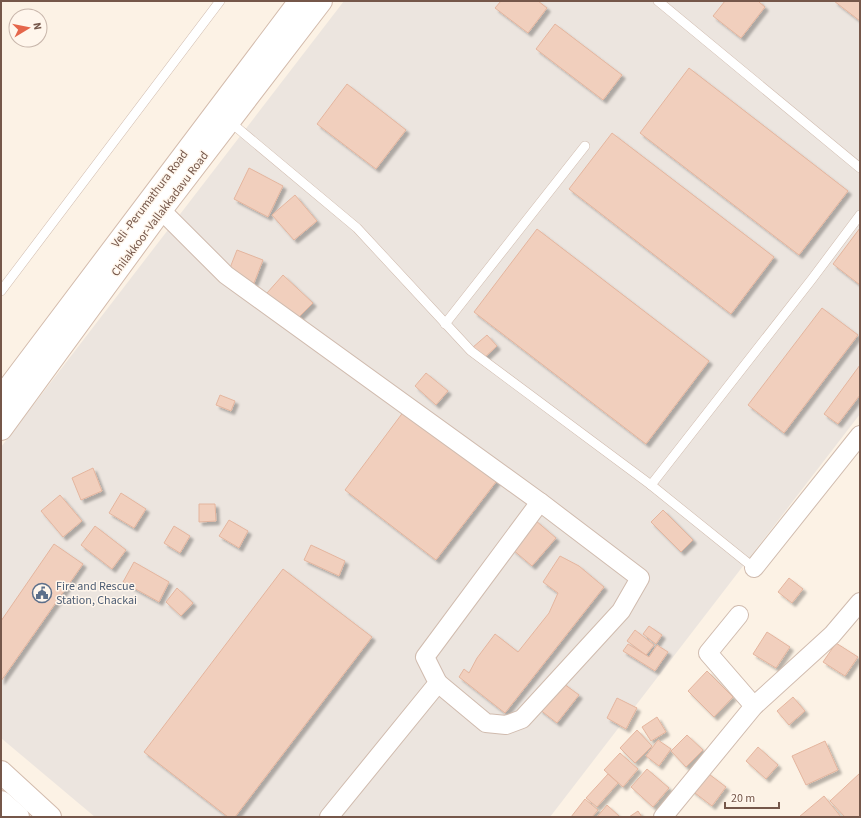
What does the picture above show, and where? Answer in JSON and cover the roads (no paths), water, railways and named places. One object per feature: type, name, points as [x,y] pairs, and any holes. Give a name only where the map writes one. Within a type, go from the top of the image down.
[{"type":"main road","name":"Veli -Perumathura Road","points":[[1,398],[300,1]]},
{"type":"main road","name":"Chilakkoor-Vallakkadavu Road","points":[[1,429],[161,210],[321,1]]},
{"type":"main road","points":[[1,772],[50,817]]},
{"type":"main road","points":[[1,802],[18,817]]},
{"type":"street","points":[[161,210],[226,275],[540,502],[640,578],[621,611],[522,719],[506,725],[486,723],[438,683],[425,657],[540,502]]},
{"type":"street","points":[[754,568],[860,435]]},
{"type":"street","points":[[663,817],[754,706],[832,635],[860,602]]},
{"type":"street","points":[[739,615],[708,653],[754,706]]},
{"type":"street","points":[[329,817],[438,683]]},
{"type":"lane","points":[[1,291],[220,1]]},
{"type":"lane","points":[[658,1],[860,168]]},
{"type":"lane","points":[[229,121],[357,228],[471,351],[651,485],[754,568]]},
{"type":"lane","points":[[445,324],[585,146]]},
{"type":"lane","points":[[651,485],[812,279],[860,215]]},
{"type":"place","name":"Fire and Rescue Station, Chackai","points":[[42,593]]}]
